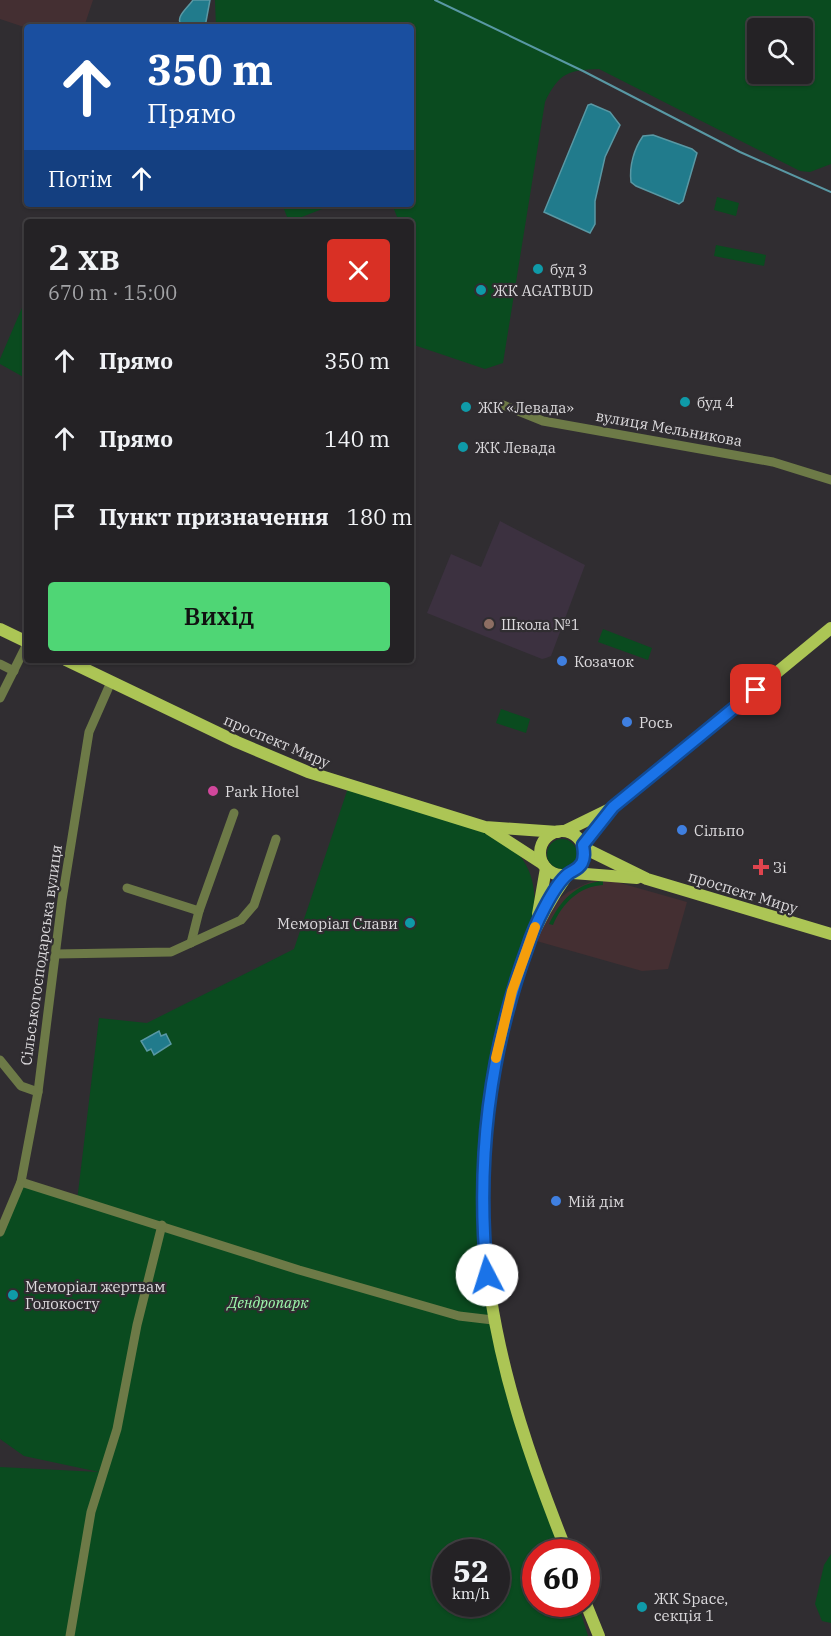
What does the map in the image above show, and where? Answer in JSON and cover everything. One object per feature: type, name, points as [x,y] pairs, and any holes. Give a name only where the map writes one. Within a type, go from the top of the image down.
[{"type":"main road","points":[[0,628],[24,641]]},
{"type":"main road","points":[[562,1539],[523,1438],[505,1375],[493,1320],[483,1232],[485,1136],[498,1046],[512,991],[536,923],[544,866],[540,854],[542,844],[549,836],[613,807],[831,628]]},
{"type":"main road","name":"проспект Миру","points":[[72,663],[230,738],[308,772],[485,827],[561,832]]},
{"type":"main road","points":[[536,923],[570,874],[582,862],[583,847],[613,807]]},
{"type":"main road","name":"проспект Миру","points":[[485,827],[544,866]]},
{"type":"main road","points":[[561,832],[577,837],[583,847]]},
{"type":"main road","name":"проспект Миру","points":[[583,847],[647,879],[831,934]]},
{"type":"main road","points":[[544,866],[554,873],[570,874]]},
{"type":"main road","name":"проспект Миру","points":[[570,874],[647,879]]},
{"type":"main road","points":[[591,1617],[599,1636]]},
{"type":"street","name":"вулиця Мельникова","points":[[503,405],[543,421],[773,462],[831,480]]},
{"type":"street","points":[[0,697],[24,649]]},
{"type":"street","points":[[0,664],[14,671]]},
{"type":"street","name":"Сільськогосподарська вулиця","points":[[0,1232],[21,1182],[38,1092],[89,732],[111,682]]},
{"type":"street","points":[[191,944],[199,911],[234,813]]},
{"type":"street","points":[[56,954],[171,952],[241,920],[249,913],[276,839]]},
{"type":"street","points":[[127,888],[199,911]]},
{"type":"street","points":[[0,1060],[21,1086],[38,1092]]},
{"type":"street","points":[[21,1182],[311,1274],[459,1316],[493,1320]]},
{"type":"street","points":[[70,1636],[91,1512],[117,1429],[137,1325],[162,1225]]},
{"type":"shaded area","points":[[0,0],[93,0],[85,24],[24,24],[24,27],[0,19]]},
{"type":"shaded area","points":[[500,521],[585,565],[551,656],[546,658],[542,659],[427,613],[451,554],[481,567]]},
{"type":"shaded area","points":[[606,879],[687,902],[668,969],[642,971],[533,940],[549,907],[568,892],[590,882]]},
{"type":"green space","points":[[215,0],[831,0],[831,164],[810,172],[800,171],[599,69],[579,70],[560,79],[545,102],[503,363],[485,369],[414,345],[414,219],[398,219],[393,207],[414,207],[414,24],[216,24]]},
{"type":"green space","points":[[717,197],[739,203],[736,216],[714,210]]},
{"type":"green space","points":[[283,207],[327,207],[297,219],[288,219]]},
{"type":"green space","points":[[716,245],[766,255],[764,266],[714,256]]},
{"type":"green space","points":[[24,303],[24,377],[0,364],[0,359]]},
{"type":"green space","points":[[603,629],[652,648],[648,660],[598,642]]},
{"type":"green space","points":[[501,709],[530,719],[526,733],[496,723]]},
{"type":"green space","name":"Дендропарк","points":[[348,788],[478,829],[511,847],[523,860],[531,876],[534,897],[533,922],[495,1046],[480,1232],[536,1483],[555,1539],[522,1539],[522,1617],[582,1617],[588,1636],[0,1636],[0,1467],[99,1472],[24,1456],[0,1439],[0,1238],[23,1185],[77,1201],[99,1018],[147,1023],[294,949]]},
{"type":"green space","points":[[562,839],[568,840],[576,848],[576,860],[568,868],[562,869],[556,868],[548,860],[547,854],[548,848],[556,840]]},
{"type":"green space","points":[[603,881],[603,885],[586,889],[572,898],[561,910],[553,925],[549,924],[558,908],[577,889],[593,882]]},
{"type":"green space","points":[[831,1554],[831,1623],[822,1621],[815,1604],[824,1565]]},
{"type":"water","points":[[193,0],[210,0],[206,24],[180,24],[182,13]]},
{"type":"water","points":[[591,104],[610,112],[620,125],[605,157],[595,201],[595,224],[590,233],[544,212],[588,105]]},
{"type":"water","points":[[653,135],[692,149],[697,153],[683,201],[679,204],[631,182],[633,158],[637,146],[643,136]]},
{"type":"water","points":[[159,1031],[161,1036],[166,1034],[171,1044],[154,1055],[151,1049],[147,1051],[141,1041]]},
{"type":"waterway","points":[[435,0],[583,71],[740,152],[831,192]]},
{"type":"slow traffic","points":[[496,1058],[512,991],[535,927]]},
{"type":"place","name":"буд 3","points":[[538,269]]},
{"type":"place","name":"ЖК AGATBUD","points":[[481,290]]},
{"type":"place","name":"буд 4","points":[[685,402]]},
{"type":"place","name":"ЖК «Левада»","points":[[466,407]]},
{"type":"place","name":"ЖК Левада","points":[[463,447]]},
{"type":"place","name":"Школа №1","points":[[489,624]]},
{"type":"place","name":"Козачок","points":[[562,661]]},
{"type":"place","name":"Рось","points":[[627,722]]},
{"type":"place","name":"Park Hotel","points":[[213,791]]},
{"type":"place","name":"Сільпо","points":[[682,830]]},
{"type":"place","name":"Зі","points":[[761,867]]},
{"type":"place","name":"Меморіал Слави","points":[[410,923]]},
{"type":"place","name":"Мій дім","points":[[556,1201]]},
{"type":"place","name":"Меморіал жертвам Голокосту","points":[[13,1295]]},
{"type":"place","name":"ЖК Space, секція 1","points":[[642,1607]]},
{"type":"route","points":[[487,1275],[482,1196],[485,1136],[492,1077],[512,991],[536,923],[568,874],[573,873],[580,866],[584,858],[583,845],[613,807],[756,690]]}]
